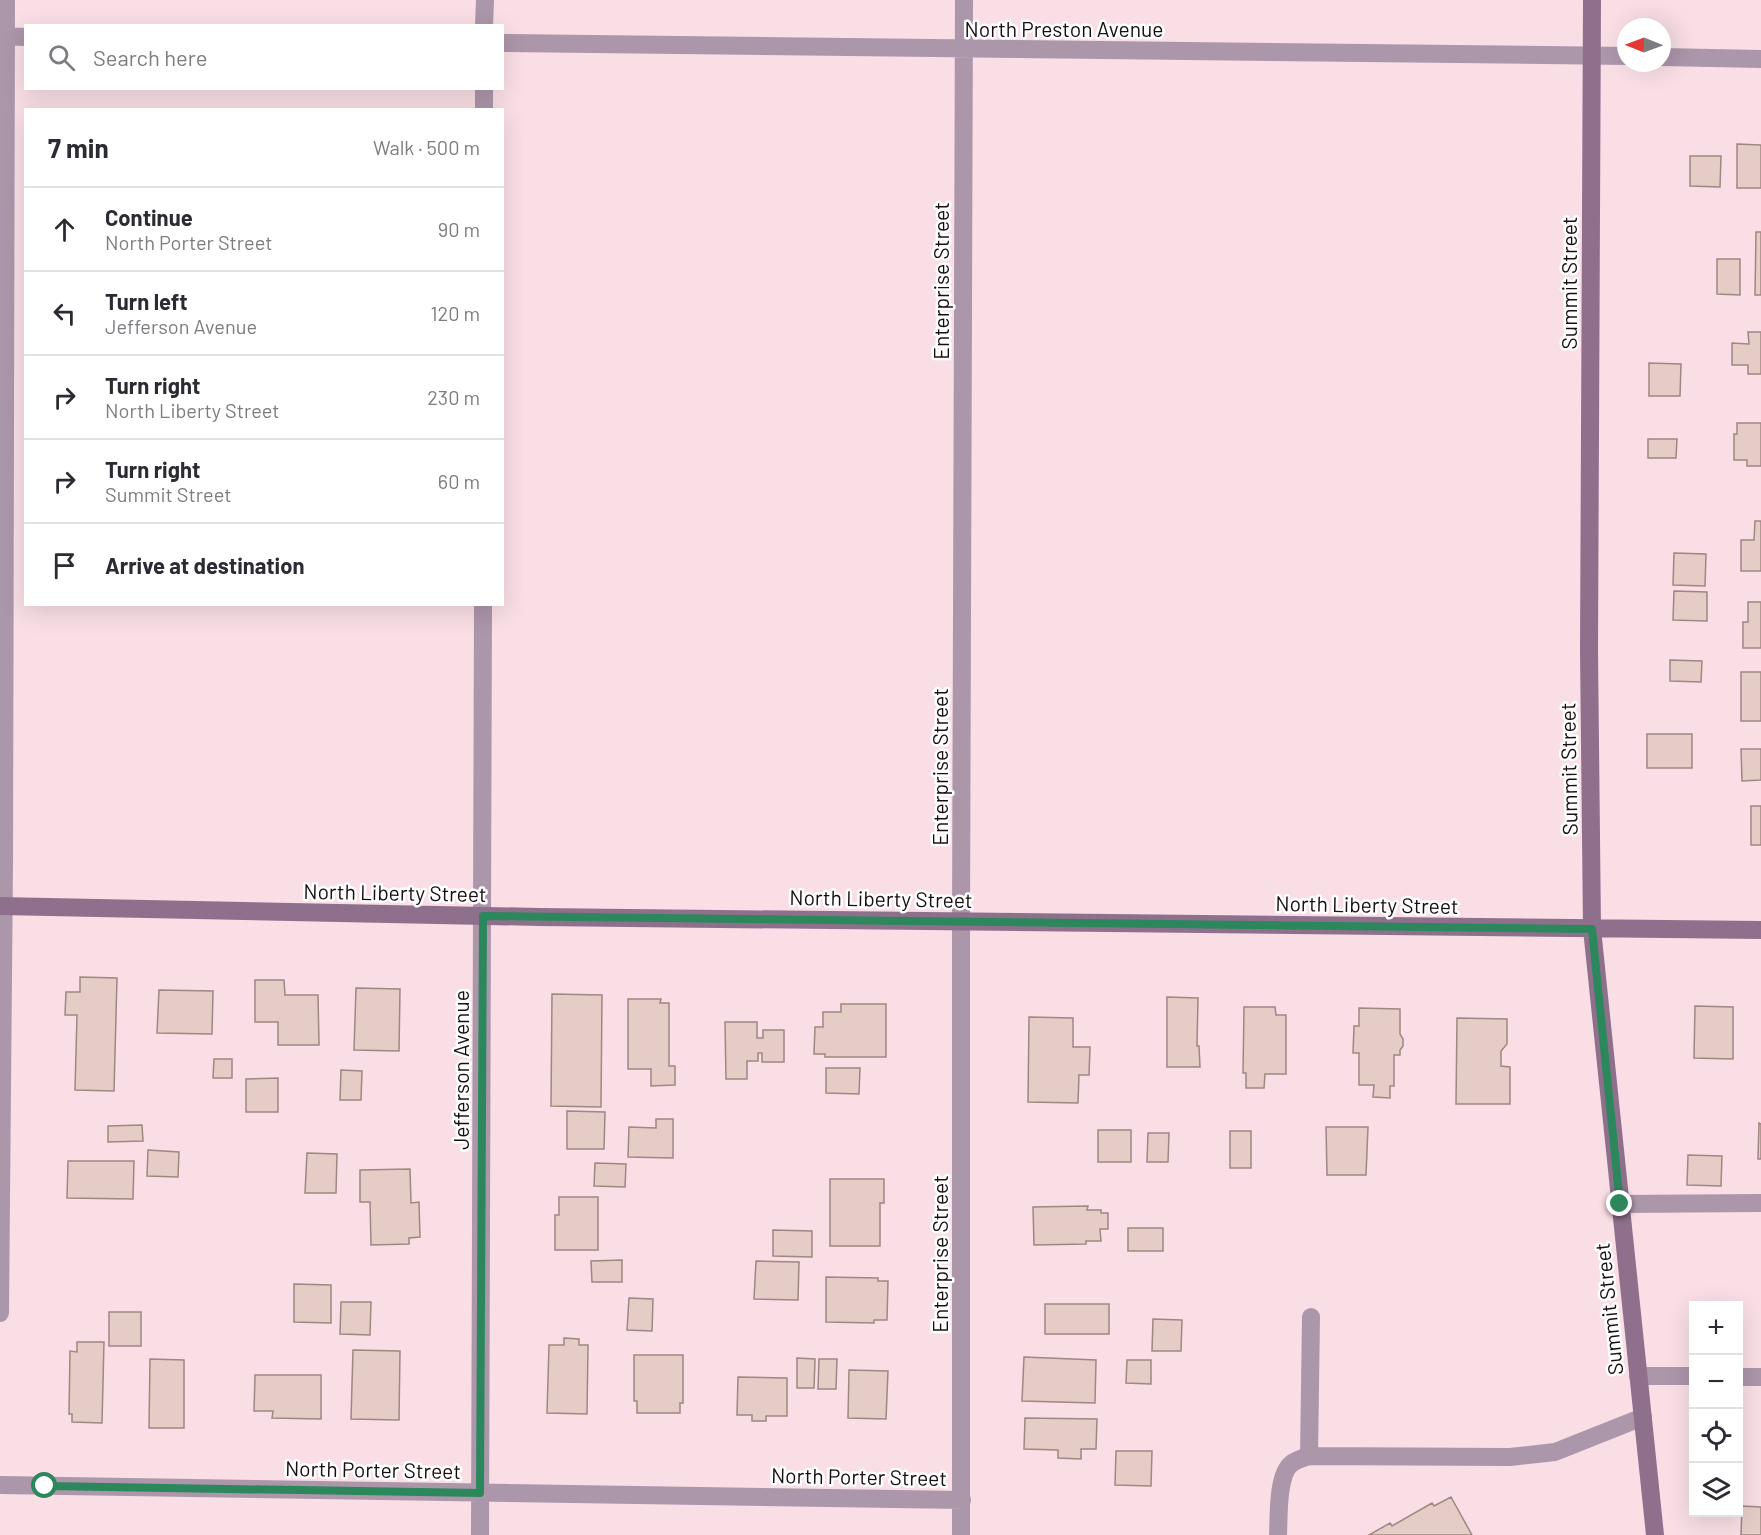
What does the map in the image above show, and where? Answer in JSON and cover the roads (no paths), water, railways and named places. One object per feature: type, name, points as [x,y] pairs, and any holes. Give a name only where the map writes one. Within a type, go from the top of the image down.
[{"type":"main road","name":"Summit Street","points":[[1592,0],[1589,650],[1592,929],[1655,1535]]},
{"type":"main road","name":"North Liberty Street","points":[[2,906],[483,916],[1761,930]]},
{"type":"street","points":[[0,1313],[3,36],[6,0]]},
{"type":"street","points":[[484,24],[485,0]]},
{"type":"street","name":"Enterprise Street","points":[[962,1535],[964,0]]},
{"type":"street","points":[[3,36],[24,37]]},
{"type":"street","name":"North Preston Avenue","points":[[504,44],[1617,56]]},
{"type":"street","points":[[1671,57],[1761,59]]},
{"type":"street","points":[[484,90],[484,108]]},
{"type":"street","name":"Jefferson Avenue","points":[[480,1535],[483,606]]},
{"type":"street","points":[[1620,1204],[1761,1203]]},
{"type":"street","points":[[1309,1456],[1311,1317]]},
{"type":"street","points":[[1638,1376],[1689,1376]]},
{"type":"street","points":[[1743,1377],[1761,1377]]},
{"type":"street","points":[[1278,1535],[1281,1489],[1286,1470],[1296,1461],[1309,1456],[1494,1457],[1540,1454],[1555,1452],[1643,1417]]},
{"type":"street","name":"North Porter Street","points":[[0,1485],[962,1500]]}]
